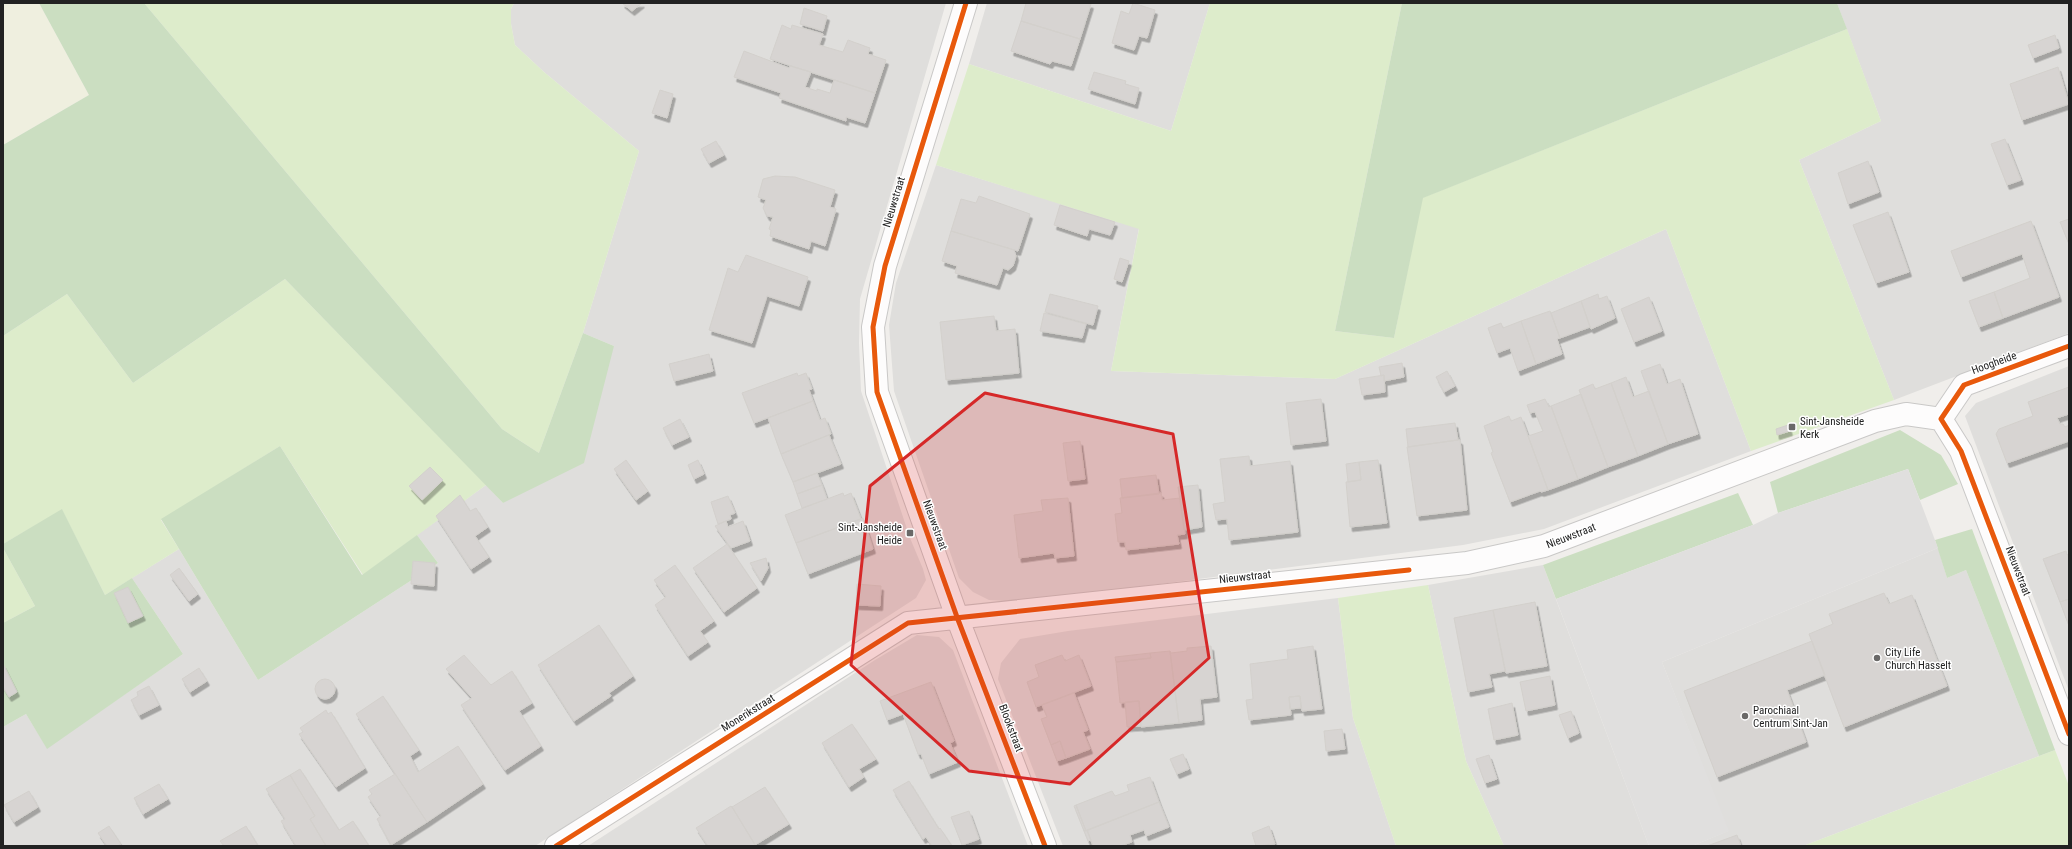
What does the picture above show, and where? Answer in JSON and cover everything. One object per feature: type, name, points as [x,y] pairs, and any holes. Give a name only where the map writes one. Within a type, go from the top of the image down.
[{"type":"street","name":"Nieuwstraat","points":[[966,3],[885,266],[873,327],[877,392],[958,617],[1467,563],[1544,546],[1875,421],[1906,414],[1941,419],[1961,450],[2069,734]]},
{"type":"street","name":"Hoogheide","points":[[1941,419],[1964,385],[2069,346]]},
{"type":"street","name":"Monerikstraat","points":[[556,846],[908,623],[958,617]]},
{"type":"street","name":"Blookstraat","points":[[958,617],[1045,846]]},
{"type":"highlighted area","points":[[985,393],[1173,434],[1209,658],[1070,784],[969,771],[851,665],[870,486]]},
{"type":"shaded area","points":[[514,3],[946,3],[860,299],[859,343],[861,391],[910,538],[926,580],[916,598],[535,846],[3,846],[3,727],[26,714],[47,748],[183,654],[132,578],[179,549],[258,680],[438,563],[417,535],[486,485],[503,503],[614,346],[583,333],[639,151],[544,72],[515,45],[511,24],[511,9]]},
{"type":"shaded area","points":[[987,3],[1210,3],[1171,131],[969,64]]},
{"type":"shaded area","points":[[1837,3],[2069,3],[2069,333],[1894,400],[1799,160],[1881,121]]},
{"type":"shaded area","points":[[936,165],[1139,228],[1111,371],[1335,379],[1666,229],[1751,451],[1544,529],[1463,545],[1020,602],[989,600],[973,592],[959,578],[894,391],[889,325],[896,283]]},
{"type":"shaded area","points":[[2069,366],[2069,691],[1965,416],[1976,403]]},
{"type":"shaded area","points":[[1908,469],[1938,548],[1662,662],[1729,831],[1692,846],[1649,846],[1556,599],[1753,525],[1778,513]]},
{"type":"shaded area","points":[[1938,548],[1947,578],[1966,570],[2039,756],[1803,846],[1692,846],[1728,831],[1662,662]]},
{"type":"shaded area","points":[[1543,565],[1649,846],[1504,846],[1466,761],[1428,585]]},
{"type":"shaded area","points":[[1338,598],[1353,718],[1396,846],[1063,846],[998,679],[1001,663],[1020,639],[1068,631]]},
{"type":"shaded area","points":[[917,635],[939,637],[953,650],[1028,846],[588,846],[875,660]]},
{"type":"green space","points":[[3,3],[39,3],[89,95],[3,145]]},
{"type":"green space","points":[[39,3],[144,3],[502,429],[539,453],[583,333],[614,346],[584,463],[503,503],[285,279],[133,383],[67,294],[3,336],[3,145],[89,95]]},
{"type":"green space","points":[[144,3],[514,3],[511,9],[511,24],[515,45],[544,72],[639,151],[583,333],[539,453],[502,429]]},
{"type":"green space","points":[[1210,3],[1402,3],[1335,331],[1394,338],[1422,198],[1847,29],[1881,121],[1799,160],[1894,400],[1751,451],[1666,229],[1335,379],[1111,371],[1139,229],[936,165],[969,64],[1171,131]]},
{"type":"green space","points":[[1402,3],[1837,3],[1847,29],[1423,198],[1394,338],[1335,331]]},
{"type":"green space","points":[[285,279],[486,485],[363,575],[280,446],[161,520],[179,549],[105,595],[62,510],[3,544],[3,336],[67,294],[133,383]]},
{"type":"green space","points":[[1900,430],[1941,455],[1958,484],[1920,500],[1908,469],[1778,513],[1770,482]]},
{"type":"green space","points":[[280,446],[362,575],[417,535],[438,563],[258,680],[161,519]]},
{"type":"green space","points":[[1738,493],[1753,525],[1556,599],[1543,565]]},
{"type":"green space","points":[[62,509],[105,595],[132,578],[183,654],[47,749],[26,714],[3,727],[3,623],[35,606],[3,548],[3,544]]},
{"type":"green space","points":[[1972,529],[2055,750],[2039,756],[1966,570],[1947,578],[1935,540]]},
{"type":"green space","points":[[3,548],[35,606],[3,623]]},
{"type":"green space","points":[[1428,585],[1466,761],[1504,846],[1396,846],[1353,718],[1338,598]]},
{"type":"green space","points":[[2055,750],[2069,786],[2069,846],[1803,846]]},
{"type":"building","points":[[622,3],[642,3],[632,11]]},
{"type":"building","points":[[1026,3],[1091,4],[1080,39],[1021,21]]},
{"type":"building","points":[[1133,3],[1155,10],[1147,38],[1139,36],[1134,50],[1112,43],[1121,11],[1129,14]]},
{"type":"building","points":[[804,8],[827,16],[823,31],[800,24]]},
{"type":"building","points":[[1021,21],[1080,39],[1071,66],[1052,61],[1050,64],[1011,51]]},
{"type":"building","points":[[782,25],[791,29],[792,25],[823,34],[819,45],[843,52],[848,40],[870,48],[868,54],[886,60],[875,93],[770,59]]},
{"type":"building","points":[[2055,35],[2059,48],[2033,58],[2028,45]]},
{"type":"building","points":[[744,51],[789,68],[790,66],[811,72],[805,87],[817,91],[817,89],[830,93],[834,80],[875,93],[865,123],[846,117],[846,121],[779,98],[781,93],[734,77]]},
{"type":"building","points":[[2058,67],[2069,104],[2022,120],[2010,84]]},
{"type":"building","points":[[1094,72],[1126,81],[1125,84],[1139,88],[1135,104],[1088,89]]},
{"type":"building","points":[[660,90],[673,94],[667,118],[652,113]]},
{"type":"building","points":[[2005,139],[2021,180],[2007,185],[1991,144]]},
{"type":"building","points":[[716,141],[724,155],[709,163],[701,149]]},
{"type":"building","points":[[1868,161],[1879,192],[1848,204],[1838,173]]},
{"type":"building","points":[[775,176],[795,177],[835,190],[830,207],[836,209],[825,246],[811,241],[809,249],[770,236],[771,230],[769,229],[773,217],[767,216],[763,208],[766,200],[758,197],[763,179]]},
{"type":"building","points":[[979,196],[1030,214],[1018,251],[951,231],[961,199],[976,203]]},
{"type":"building","points":[[1060,205],[1115,222],[1110,235],[1089,229],[1087,236],[1054,225]]},
{"type":"building","points":[[1888,212],[1909,272],[1876,283],[1853,225]]},
{"type":"building","points":[[2069,219],[2069,244],[2060,222]]},
{"type":"building","points":[[2031,221],[2059,297],[2003,318],[1994,292],[2030,278],[2022,254],[1961,277],[1951,251]]},
{"type":"building","points":[[951,231],[1014,250],[1016,256],[1013,266],[1008,270],[1003,268],[997,285],[955,273],[957,266],[942,261]]},
{"type":"building","points":[[746,255],[808,277],[799,306],[767,296],[752,343],[709,330],[728,268],[738,272]]},
{"type":"building","points":[[1120,258],[1129,261],[1122,282],[1114,279]]},
{"type":"building","points":[[1994,292],[2003,318],[1979,327],[1969,301]]},
{"type":"building","points":[[1050,294],[1098,306],[1093,325],[1045,312]]},
{"type":"building","points":[[1598,294],[1599,299],[1607,296],[1615,318],[1591,329],[1581,301]]},
{"type":"building","points":[[1649,297],[1662,331],[1634,342],[1621,309]]},
{"type":"building","points":[[1581,301],[1590,327],[1560,338],[1551,313]]},
{"type":"building","points":[[1550,311],[1560,338],[1557,339],[1562,354],[1536,364],[1521,321]]},
{"type":"building","points":[[1044,313],[1086,324],[1082,338],[1040,331]]},
{"type":"building","points":[[994,316],[996,331],[1015,329],[1019,373],[946,380],[940,322]]},
{"type":"building","points":[[1521,321],[1536,364],[1518,371],[1510,348],[1497,353],[1488,328],[1501,323],[1503,328]]},
{"type":"building","points":[[709,354],[713,371],[674,381],[669,364]]},
{"type":"building","points":[[1402,363],[1404,377],[1384,381],[1384,375],[1381,376],[1379,367]]},
{"type":"building","points":[[1660,364],[1667,384],[1680,379],[1698,434],[1668,444],[1641,371]]},
{"type":"building","points":[[1447,371],[1455,386],[1444,392],[1436,377]]},
{"type":"building","points":[[797,373],[798,376],[806,373],[812,389],[809,390],[813,401],[754,423],[742,393]]},
{"type":"building","points":[[1384,375],[1385,392],[1362,395],[1359,379]]},
{"type":"building","points":[[1626,377],[1633,397],[1649,391],[1668,444],[1638,456],[1611,383]]},
{"type":"building","points":[[1611,383],[1638,456],[1608,467],[1579,390],[1593,384],[1595,389]]},
{"type":"building","points":[[2069,387],[2069,414],[2057,418],[2060,424],[2063,424],[2065,427],[2069,425],[2069,441],[2007,463],[1996,434],[1999,429],[2033,416],[2028,402]]},
{"type":"building","points":[[1581,394],[1608,467],[1578,479],[1551,406]]},
{"type":"building","points":[[1321,399],[1326,441],[1291,445],[1286,403]]},
{"type":"building","points":[[1545,399],[1549,407],[1551,406],[1578,479],[1548,490],[1528,436],[1543,431],[1535,412],[1530,413],[1527,405]]},
{"type":"building","points":[[813,401],[820,420],[825,418],[831,434],[781,454],[768,418]]},
{"type":"building","points":[[1509,416],[1511,421],[1521,417],[1548,490],[1540,491],[1510,502],[1491,453],[1493,452],[1484,426]]},
{"type":"building","points":[[680,419],[689,437],[672,445],[663,428]]},
{"type":"building","points":[[1455,423],[1458,440],[1408,447],[1406,429]]},
{"type":"building","points":[[1788,425],[1790,431],[1777,435],[1776,429]]},
{"type":"building","points":[[829,435],[841,464],[793,482],[781,454]]},
{"type":"building","points":[[1460,440],[1467,510],[1417,516],[1407,447]]},
{"type":"building","points":[[1080,441],[1085,479],[1068,481],[1063,443]]},
{"type":"building","points":[[1249,456],[1250,466],[1290,461],[1298,532],[1229,540],[1227,519],[1216,520],[1213,504],[1225,502],[1220,459]]},
{"type":"building","points":[[626,460],[648,491],[636,500],[614,469]]},
{"type":"building","points":[[698,460],[704,474],[694,479],[688,465]]},
{"type":"building","points":[[1378,460],[1387,523],[1350,527],[1346,482],[1361,480],[1359,462]]},
{"type":"building","points":[[1359,462],[1361,480],[1348,482],[1346,464]]},
{"type":"building","points":[[430,467],[443,480],[422,500],[409,486]]},
{"type":"building","points":[[817,473],[822,485],[797,494],[793,482]]},
{"type":"building","points":[[1156,475],[1159,494],[1122,498],[1120,479]]},
{"type":"building","points":[[822,485],[827,499],[802,508],[797,494]]},
{"type":"building","points":[[1198,485],[1202,527],[1184,530],[1178,487]]},
{"type":"building","points":[[843,493],[844,496],[851,493],[861,519],[796,543],[785,515]]},
{"type":"building","points":[[1161,493],[1162,500],[1180,498],[1185,534],[1177,535],[1179,544],[1126,550],[1125,542],[1118,542],[1115,514],[1122,513],[1120,498]]},
{"type":"building","points":[[460,495],[470,511],[476,508],[488,527],[475,536],[489,557],[471,569],[436,516]]},
{"type":"building","points":[[728,496],[735,513],[730,515],[731,519],[718,524],[711,502]]},
{"type":"building","points":[[1068,498],[1074,556],[1055,558],[1054,553],[1019,558],[1014,515],[1043,511],[1041,500]]},
{"type":"building","points":[[863,518],[873,549],[808,574],[796,543]]},
{"type":"building","points":[[726,521],[728,527],[743,521],[750,541],[731,548],[715,526]]},
{"type":"building","points":[[727,544],[757,588],[724,612],[693,568]]},
{"type":"building","points":[[2066,551],[2067,555],[2069,554],[2069,599],[2060,602],[2043,559]]},
{"type":"building","points":[[766,558],[768,568],[761,581],[750,563]]},
{"type":"building","points":[[413,561],[435,563],[434,586],[411,584]]},
{"type":"building","points":[[675,565],[714,621],[700,631],[708,642],[688,656],[655,605],[666,597],[654,580]]},
{"type":"building","points":[[179,568],[198,594],[189,601],[170,575]]},
{"type":"building","points":[[857,584],[881,586],[880,606],[856,605]]},
{"type":"building","points":[[128,587],[143,616],[128,623],[114,593]]},
{"type":"building","name":"City Life Church Hasselt","points":[[1884,593],[1889,604],[1912,595],[1947,686],[1844,727],[1809,634],[1833,624],[1829,614]]},
{"type":"building","points":[[2069,599],[2069,626],[2060,602]]},
{"type":"building","points":[[1535,602],[1547,666],[1506,673],[1493,610]]},
{"type":"building","points":[[1493,610],[1505,671],[1489,674],[1492,687],[1468,692],[1454,618]]},
{"type":"building","points":[[599,625],[633,676],[609,693],[611,696],[574,721],[538,665]]},
{"type":"building","name":"Parochiaal Centrum Sint-Jan","points":[[1812,641],[1825,675],[1787,690],[1806,742],[1717,777],[1684,691]]},
{"type":"building","points":[[1211,646],[1217,697],[1200,699],[1202,720],[1179,723],[1170,651],[1171,653],[1187,651],[1187,648]]},
{"type":"building","points":[[1313,646],[1322,709],[1302,711],[1300,696],[1289,697],[1291,715],[1249,720],[1246,700],[1253,699],[1250,664],[1288,659],[1287,650]]},
{"type":"building","points":[[1170,651],[1179,723],[1141,727],[1139,701],[1120,703],[1116,662],[1151,658],[1150,653]]},
{"type":"building","points":[[1150,653],[1151,658],[1116,662],[1115,657]]},
{"type":"building","points":[[464,655],[491,685],[512,671],[532,703],[519,711],[541,746],[505,770],[461,705],[472,698],[446,669]]},
{"type":"building","points":[[1062,655],[1065,661],[1079,655],[1091,686],[1036,707],[1027,682],[1039,677],[1035,665]]},
{"type":"building","points":[[3,664],[17,692],[9,697],[3,687]]},
{"type":"building","points":[[199,668],[207,681],[190,692],[182,679]]},
{"type":"building","points":[[1550,676],[1555,705],[1526,711],[1520,682]]},
{"type":"building","points":[[321,679],[329,679],[335,685],[335,693],[329,699],[321,699],[315,693],[315,685]]},
{"type":"building","points":[[931,682],[954,741],[950,743],[958,762],[929,774],[921,754],[918,754],[903,714],[887,720],[880,701]]},
{"type":"building","points":[[149,686],[159,705],[139,715],[131,700],[138,696],[137,692]]},
{"type":"building","points":[[1074,693],[1088,730],[1083,732],[1090,749],[1066,758],[1060,741],[1051,745],[1041,719],[1047,717],[1042,705]]},
{"type":"building","points":[[383,696],[419,750],[410,756],[418,772],[458,746],[483,784],[427,822],[356,714]]},
{"type":"building","points":[[1300,696],[1301,708],[1290,709],[1289,697]]},
{"type":"building","points":[[1139,701],[1141,726],[1127,727],[1125,702]]},
{"type":"building","points":[[1512,703],[1518,735],[1494,740],[1488,709]]},
{"type":"building","points":[[326,710],[328,714],[331,712],[365,768],[336,787],[299,734],[303,732],[300,728]]},
{"type":"building","points":[[1571,711],[1579,733],[1568,738],[1559,715]]},
{"type":"building","points":[[852,724],[876,759],[859,769],[864,777],[849,787],[822,743]]},
{"type":"building","points":[[1342,729],[1345,749],[1326,751],[1324,731]]},
{"type":"building","points":[[1060,741],[1066,758],[1057,761],[1051,745]]},
{"type":"building","points":[[1183,754],[1189,769],[1177,774],[1170,759]]},
{"type":"building","points":[[1489,755],[1497,779],[1485,783],[1476,759]]},
{"type":"building","points":[[300,769],[339,830],[353,821],[369,846],[326,846],[310,819],[315,816],[290,775]]},
{"type":"building","points":[[395,774],[427,822],[391,845],[377,819],[381,816],[368,797],[372,794],[369,790]]},
{"type":"building","points":[[290,775],[315,816],[310,819],[326,846],[296,846],[281,821],[285,819],[266,789]]},
{"type":"building","points":[[1150,777],[1159,802],[1086,831],[1076,805],[1112,791],[1115,796],[1129,791],[1127,785]]},
{"type":"building","points":[[909,781],[939,829],[940,828],[952,846],[932,846],[926,837],[923,839],[893,790]]},
{"type":"building","points":[[159,784],[168,799],[143,814],[134,798]]},
{"type":"building","points":[[765,787],[789,824],[755,845],[732,807]]},
{"type":"building","points":[[29,791],[38,807],[14,822],[4,805]]},
{"type":"building","points":[[1159,802],[1169,827],[1146,836],[1144,830],[1130,835],[1132,842],[1120,846],[1093,846],[1087,830]]},
{"type":"building","points":[[1076,805],[1086,831],[1084,831],[1074,806]]},
{"type":"building","points":[[731,806],[756,846],[708,846],[696,828]]},
{"type":"building","points":[[969,811],[979,839],[962,845],[951,817]]},
{"type":"building","points":[[109,826],[121,844],[117,846],[107,846],[98,833]]},
{"type":"building","points":[[246,826],[258,846],[224,846],[220,841]]},
{"type":"building","points":[[1269,826],[1275,844],[1256,846],[1252,833]]},
{"type":"building","points":[[1087,830],[1091,840],[1088,841],[1084,831]]},
{"type":"building","points":[[1737,835],[1741,846],[1707,846]]},
{"type":"cycle path","points":[[966,3],[885,266],[873,327],[877,392],[957,617],[1045,846]]},
{"type":"cycle path","points":[[2069,346],[1964,385],[1941,419],[1961,451],[2069,734]]},
{"type":"cycle path","points":[[556,846],[908,623],[1409,570]]},
{"type":"place","name":"Sint-Jansheide Kerk","points":[[1792,427]]},
{"type":"place","name":"Sint-Jansheide Heide","points":[[910,533]]},
{"type":"place","name":"City Life Church Hasselt","points":[[1877,658]]},
{"type":"place","name":"Parochiaal Centrum Sint-Jan","points":[[1745,716]]}]
